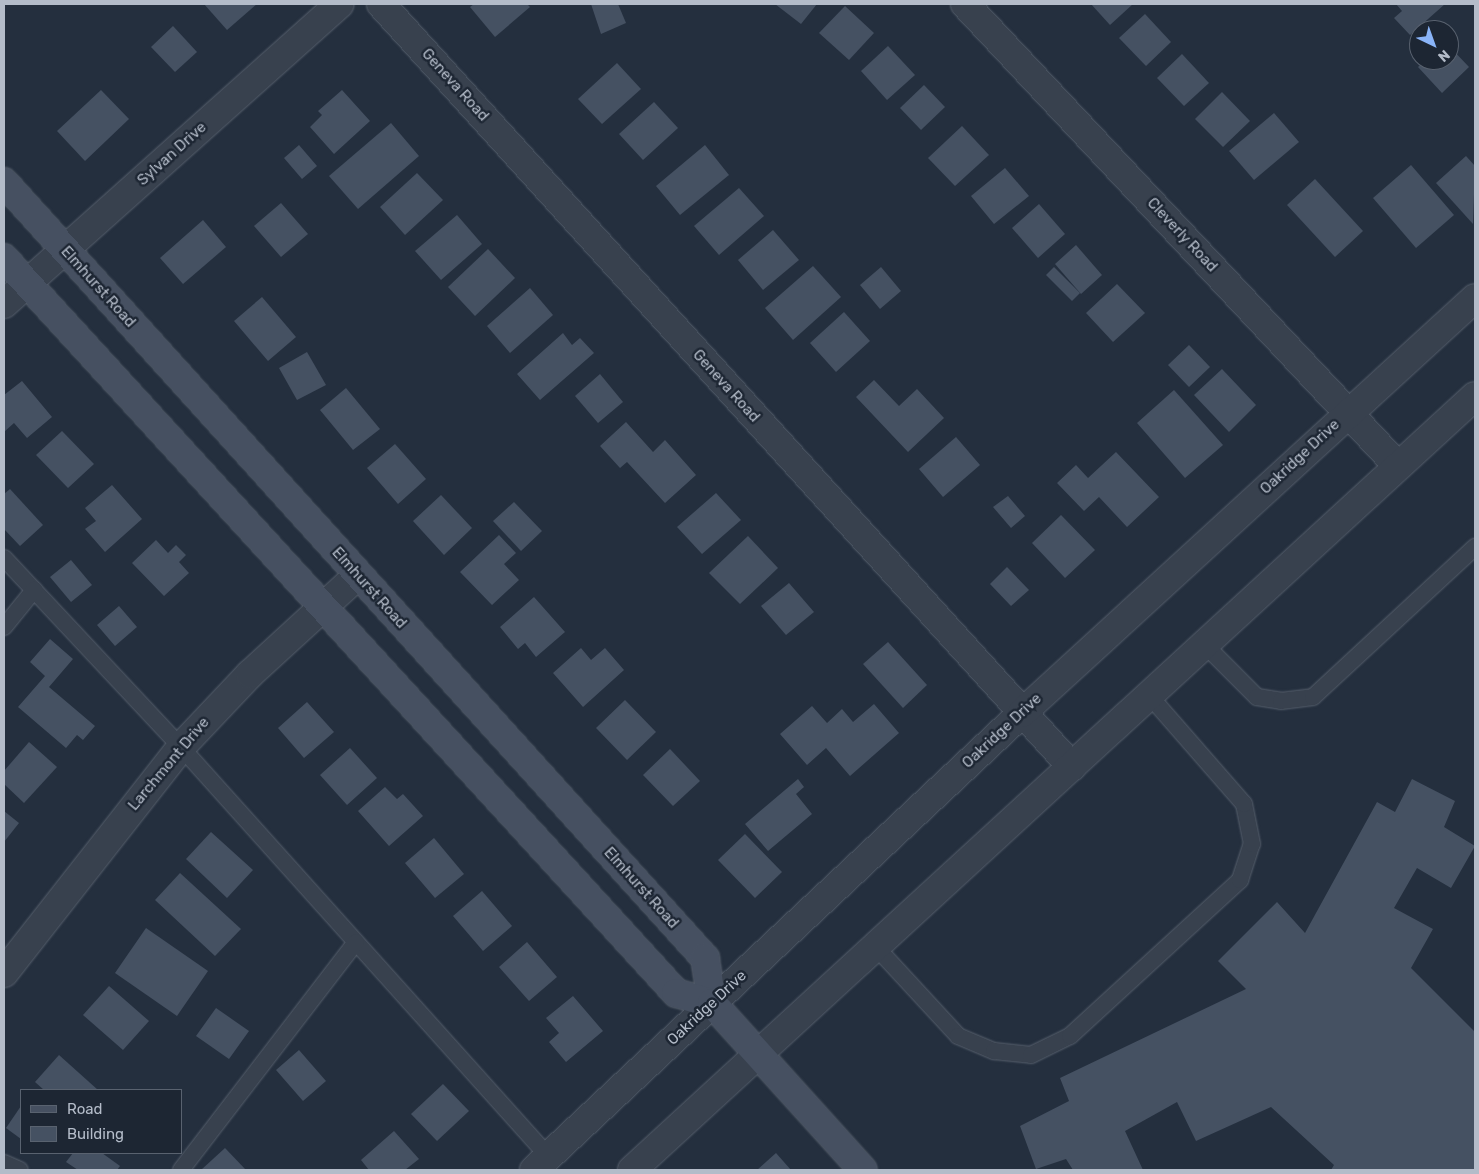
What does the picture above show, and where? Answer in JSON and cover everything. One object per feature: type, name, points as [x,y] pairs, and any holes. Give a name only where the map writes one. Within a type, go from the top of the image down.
[{"type":"street","name":"Sylvan Drive","points":[[4,304],[340,4]]},
{"type":"street","name":"Geneva Road","points":[[382,4],[1072,767]]},
{"type":"street","name":"Cleverly Road","points":[[965,4],[1398,466]]},
{"type":"street","name":"Elmhurst Road","points":[[4,182],[357,576],[705,958],[712,1003]]},
{"type":"street","points":[[4,258],[676,993],[712,1003],[863,1170]]},
{"type":"street","name":"Oakridge Drive","points":[[542,1164],[1022,713],[1475,298]]},
{"type":"street","points":[[632,1170],[1475,396]]},
{"type":"street","name":"Larchmont Drive","points":[[4,974],[181,747],[250,674],[357,576]]},
{"type":"lane","points":[[1204,644],[1257,697],[1281,701],[1313,697],[1475,547]]},
{"type":"lane","points":[[4,558],[181,747],[356,942],[542,1164]]},
{"type":"lane","points":[[4,627],[34,590]]},
{"type":"lane","points":[[876,947],[958,1036],[994,1051],[1031,1055],[1070,1036],[1240,880],[1252,844],[1244,804],[1150,695]]},
{"type":"lane","points":[[181,1170],[356,942]]},
{"type":"lane","points":[[4,1163],[20,1170]]},
{"type":"building","points":[[204,4],[257,4],[227,30]]},
{"type":"building","points":[[474,4],[527,4],[530,7],[495,37],[470,7]]},
{"type":"building","points":[[591,4],[618,4],[626,23],[601,34]]},
{"type":"building","points":[[775,4],[817,4],[801,24]]},
{"type":"building","points":[[1091,4],[1133,4],[1110,25]]},
{"type":"building","points":[[1396,4],[1445,4],[1427,20],[1409,20],[1409,34],[1394,18],[1402,11]]},
{"type":"building","points":[[845,6],[874,33],[849,60],[819,33]]},
{"type":"building","points":[[1145,14],[1171,42],[1146,66],[1119,38]]},
{"type":"building","points":[[173,26],[197,52],[175,72],[151,47]]},
{"type":"building","points":[[888,46],[915,75],[887,100],[861,71]]},
{"type":"building","points":[[1182,54],[1209,83],[1184,106],[1157,78]]},
{"type":"building","points":[[1459,56],[1469,67],[1442,93],[1421,70],[1459,70]]},
{"type":"building","points":[[617,63],[641,89],[602,124],[578,99]]},
{"type":"building","points":[[924,85],[945,107],[921,130],[900,108]]},
{"type":"building","points":[[101,90],[129,119],[85,161],[57,131]]},
{"type":"building","points":[[342,90],[370,121],[334,154],[310,127],[322,115],[318,111]]},
{"type":"building","points":[[1222,92],[1250,121],[1223,147],[1195,119]]},
{"type":"building","points":[[654,102],[678,128],[643,160],[619,134]]},
{"type":"building","points":[[1274,113],[1299,142],[1254,180],[1229,151]]},
{"type":"building","points":[[391,123],[419,156],[358,209],[329,176]]},
{"type":"building","points":[[962,126],[989,155],[955,186],[928,158]]},
{"type":"building","points":[[299,145],[317,166],[302,179],[284,158]]},
{"type":"building","points":[[705,145],[729,175],[680,215],[656,186]]},
{"type":"building","points":[[1466,156],[1475,166],[1473,224],[1436,183]]},
{"type":"building","points":[[1411,165],[1454,215],[1416,248],[1373,198]]},
{"type":"building","points":[[1005,168],[1029,196],[994,224],[971,196]]},
{"type":"building","points":[[417,173],[443,200],[405,235],[380,207]]},
{"type":"building","points":[[1315,179],[1363,231],[1335,257],[1287,205]]},
{"type":"building","points":[[739,188],[764,216],[719,255],[694,226]]},
{"type":"building","points":[[281,203],[308,234],[281,257],[254,226]]},
{"type":"building","points":[[1039,204],[1065,234],[1038,258],[1012,228]]},
{"type":"building","points":[[457,215],[482,244],[441,280],[415,251]]},
{"type":"building","points":[[203,220],[226,247],[183,284],[160,258]]},
{"type":"building","points":[[773,230],[799,260],[763,290],[738,260]]},
{"type":"building","points":[[1076,245],[1102,275],[1081,294],[1055,264]]},
{"type":"building","points":[[488,249],[515,278],[475,316],[448,287]]},
{"type":"building","points":[[813,266],[841,297],[793,340],[765,308]]},
{"type":"building","points":[[881,267],[901,291],[880,309],[860,285]]},
{"type":"building","points":[[1054,267],[1080,293],[1072,301],[1046,275]]},
{"type":"building","points":[[1117,284],[1145,313],[1113,342],[1086,313]]},
{"type":"building","points":[[530,288],[553,315],[510,353],[487,326]]},
{"type":"building","points":[[262,297],[296,337],[268,361],[234,321]]},
{"type":"building","points":[[844,312],[870,341],[836,372],[810,343]]},
{"type":"building","points":[[563,333],[572,345],[580,338],[594,353],[540,400],[517,374]]},
{"type":"building","points":[[1189,345],[1210,367],[1189,387],[1168,365]]},
{"type":"building","points":[[307,352],[326,385],[297,400],[279,368]]},
{"type":"building","points":[[1222,369],[1256,405],[1229,432],[1194,395]]},
{"type":"building","points":[[600,374],[623,402],[598,423],[575,396]]},
{"type":"building","points":[[874,380],[899,406],[917,389],[944,418],[908,452],[856,397]]},
{"type":"building","points":[[22,381],[52,417],[27,438],[14,423],[4,432],[4,395]]},
{"type":"building","points":[[346,388],[380,429],[353,450],[320,410]]},
{"type":"building","points":[[1174,390],[1223,445],[1185,478],[1137,423]]},
{"type":"building","points":[[626,422],[653,452],[665,440],[696,475],[665,503],[627,462],[620,468],[600,446]]},
{"type":"building","points":[[62,431],[94,464],[68,488],[36,455]]},
{"type":"building","points":[[956,437],[980,465],[943,497],[919,469]]},
{"type":"building","points":[[395,444],[426,479],[398,504],[367,468]]},
{"type":"building","points":[[1116,452],[1159,497],[1127,527],[1099,497],[1084,511],[1057,483],[1076,465],[1088,478]]},
{"type":"building","points":[[112,485],[142,519],[105,552],[85,529],[96,521],[85,508]]},
{"type":"building","points":[[10,489],[43,525],[20,546],[4,529],[4,494]]},
{"type":"building","points":[[716,493],[741,520],[702,554],[677,527]]},
{"type":"building","points":[[441,495],[472,528],[444,555],[413,521]]},
{"type":"building","points":[[1008,496],[1025,516],[1011,528],[993,507]]},
{"type":"building","points":[[514,502],[542,531],[521,551],[493,521]]},
{"type":"building","points":[[1061,515],[1095,550],[1065,578],[1032,543]]},
{"type":"building","points":[[499,535],[516,553],[504,564],[519,580],[492,605],[460,572]]},
{"type":"building","points":[[748,536],[778,568],[740,604],[709,573]]},
{"type":"building","points":[[156,540],[168,553],[176,545],[186,555],[179,562],[189,573],[164,596],[132,563]]},
{"type":"building","points":[[71,560],[92,585],[71,602],[50,577]]},
{"type":"building","points":[[1007,567],[1029,590],[1011,606],[990,584]]},
{"type":"building","points":[[789,583],[814,612],[786,635],[761,606]]},
{"type":"building","points":[[534,597],[565,632],[536,657],[525,643],[518,649],[500,627]]},
{"type":"building","points":[[119,606],[137,627],[115,646],[97,625]]},
{"type":"building","points":[[50,639],[73,659],[49,687],[95,726],[83,740],[77,735],[66,748],[18,707],[45,676],[30,662]]},
{"type":"building","points":[[888,642],[927,685],[903,708],[863,664]]},
{"type":"building","points":[[581,648],[591,660],[605,648],[624,670],[583,707],[553,673]]},
{"type":"building","points":[[625,700],[656,732],[627,760],[596,728]]},
{"type":"building","points":[[307,702],[334,732],[304,758],[278,728]]},
{"type":"building","points":[[874,704],[899,733],[850,776],[826,748],[807,765],[780,734],[812,706],[827,723],[842,709],[853,722]]},
{"type":"building","points":[[29,742],[57,767],[24,803],[4,784],[4,771]]},
{"type":"building","points":[[350,748],[377,778],[347,805],[320,775]]},
{"type":"building","points":[[670,749],[700,781],[673,806],[643,775]]},
{"type":"building","points":[[798,779],[804,787],[796,794],[812,814],[768,851],[745,824]]},
{"type":"building","points":[[1412,779],[1455,801],[1444,827],[1475,846],[1451,888],[1417,868],[1394,908],[1433,929],[1411,968],[1475,1032],[1475,1170],[1331,1170],[1334,1165],[1271,1107],[1196,1141],[1177,1102],[1125,1131],[1143,1170],[1073,1170],[1066,1159],[1036,1169],[1020,1126],[1069,1101],[1060,1078],[1246,989],[1218,961],[1277,902],[1305,933],[1377,802],[1395,812]]},
{"type":"building","points":[[385,787],[397,799],[403,794],[423,816],[389,846],[358,811]]},
{"type":"building","points":[[4,811],[19,823],[4,842]]},
{"type":"building","points":[[211,832],[253,870],[227,898],[186,859]]},
{"type":"building","points":[[745,834],[782,872],[755,898],[718,860]]},
{"type":"building","points":[[434,838],[464,874],[435,898],[405,863]]},
{"type":"building","points":[[180,873],[241,929],[215,956],[155,900]]},
{"type":"building","points":[[482,891],[512,926],[483,951],[453,916]]},
{"type":"building","points":[[146,928],[208,971],[177,1016],[115,973]]},
{"type":"building","points":[[527,942],[557,977],[529,1001],[499,967]]},
{"type":"building","points":[[109,986],[149,1021],[123,1050],[83,1015]]},
{"type":"building","points":[[573,996],[603,1031],[566,1062],[549,1042],[559,1033],[546,1018]]},
{"type":"building","points":[[216,1008],[249,1031],[229,1059],[196,1036]]},
{"type":"building","points":[[299,1050],[326,1081],[303,1101],[276,1070]]},
{"type":"building","points":[[59,1055],[97,1089],[43,1089],[35,1082]]},
{"type":"building","points":[[443,1084],[469,1111],[437,1141],[411,1114]]},
{"type":"building","points":[[20,1107],[20,1138],[6,1128]]},
{"type":"building","points":[[394,1131],[419,1159],[405,1170],[369,1170],[361,1160]]},
{"type":"building","points":[[225,1148],[246,1170],[201,1170]]},
{"type":"building","points":[[776,1153],[791,1170],[757,1170]]},
{"type":"building","points":[[72,1154],[103,1154],[120,1166],[117,1170],[78,1170],[66,1162]]}]
